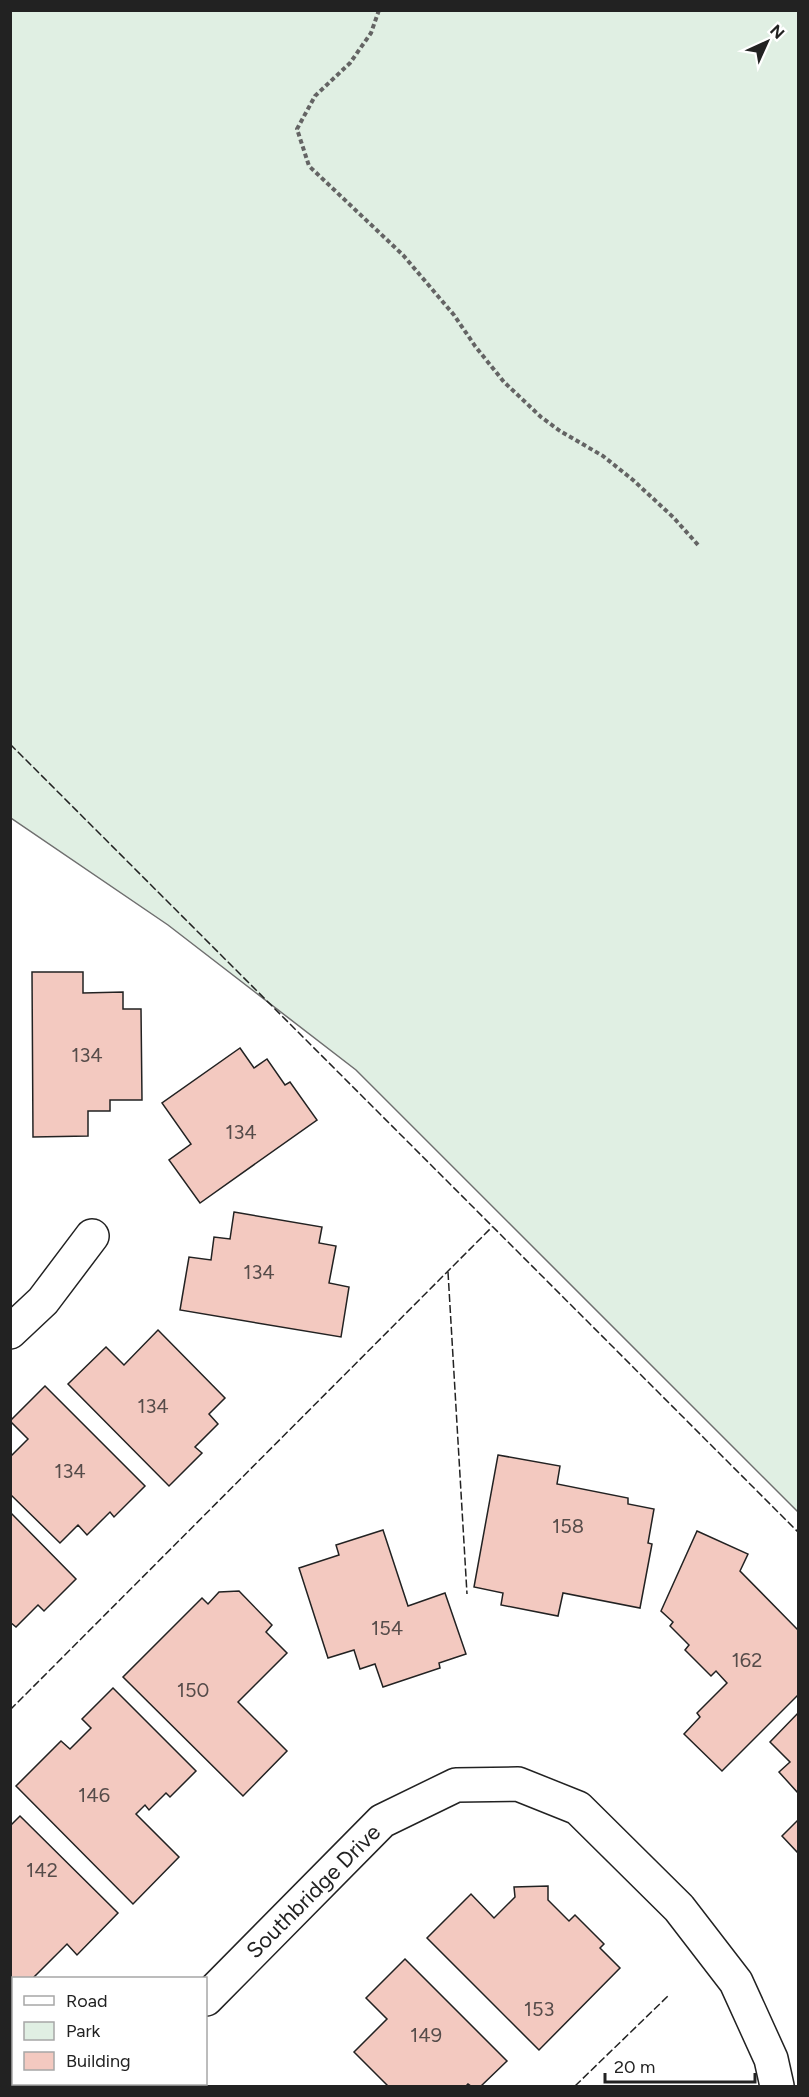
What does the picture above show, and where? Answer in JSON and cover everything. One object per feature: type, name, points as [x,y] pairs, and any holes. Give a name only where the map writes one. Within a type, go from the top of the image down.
[{"type":"street","points":[[10,1332],[43,1301],[92,1236]]},
{"type":"street","name":"Southbridge Drive","points":[[207,1998],[382,1821],[456,1785],[518,1784],[578,1808],[679,1908],[736,1982],[771,2059],[784,2079]]},
{"type":"path","points":[[379,10],[371,33],[350,63],[315,96],[297,129],[309,166],[403,255],[454,315],[482,356],[513,392],[560,431],[603,456],[633,480],[673,517],[699,546]]},
{"type":"green space","points":[[10,11],[798,11],[798,1512],[356,1070],[168,925],[11,818]]},
{"type":"building","points":[[32,972],[83,972],[83,993],[123,992],[123,1009],[141,1009],[142,1100],[110,1100],[110,1111],[88,1111],[88,1136],[33,1137]]},
{"type":"building","points":[[240,1048],[254,1068],[267,1059],[285,1085],[290,1082],[317,1120],[200,1203],[169,1160],[191,1144],[162,1103]]},
{"type":"building","points":[[234,1212],[322,1227],[319,1243],[336,1246],[329,1283],[349,1287],[341,1337],[180,1310],[189,1257],[211,1260],[214,1237],[230,1239]]},
{"type":"building","points":[[158,1330],[225,1398],[209,1414],[218,1424],[195,1447],[202,1453],[169,1486],[68,1384],[106,1347],[124,1365]]},
{"type":"building","points":[[45,1386],[145,1486],[114,1517],[110,1512],[87,1535],[78,1525],[60,1543],[10,1494],[10,1457],[28,1439],[10,1421]]},
{"type":"building","points":[[498,1455],[560,1466],[557,1484],[628,1498],[628,1504],[654,1509],[648,1543],[652,1544],[640,1608],[563,1593],[558,1616],[501,1605],[503,1593],[474,1587]]},
{"type":"building","points":[[10,1512],[76,1579],[44,1611],[38,1605],[16,1627],[10,1622]]},
{"type":"building","points":[[383,1530],[408,1606],[445,1593],[466,1654],[439,1663],[440,1668],[383,1687],[375,1664],[360,1669],[354,1650],[328,1658],[299,1568],[339,1555],[336,1545]]},
{"type":"building","points":[[697,1531],[748,1554],[740,1571],[798,1630],[798,1695],[722,1771],[684,1734],[700,1717],[697,1713],[727,1683],[716,1671],[711,1676],[685,1650],[689,1645],[670,1626],[673,1622],[661,1611]]},
{"type":"building","points":[[239,1591],[272,1625],[266,1632],[287,1653],[238,1702],[287,1751],[243,1796],[123,1677],[202,1598],[208,1604],[219,1592]]},
{"type":"building","points":[[113,1688],[196,1771],[170,1797],[166,1793],[149,1810],[145,1805],[136,1814],[179,1857],[133,1904],[16,1786],[61,1741],[70,1749],[91,1728],[82,1719]]},
{"type":"building","points":[[798,1713],[798,1793],[779,1772],[790,1762],[770,1742]]},
{"type":"building","points":[[20,1816],[118,1913],[77,1955],[67,1944],[34,1977],[12,1977],[12,1990],[10,1989],[10,1826]]},
{"type":"building","points":[[798,1820],[798,1853],[782,1836]]},
{"type":"building","points":[[548,1886],[548,1900],[569,1921],[575,1915],[604,1944],[600,1948],[620,1968],[539,2050],[427,1938],[471,1894],[494,1918],[515,1897],[514,1887]]},
{"type":"building","points":[[405,1959],[507,2061],[481,2086],[468,2084],[466,2086],[388,2086],[354,2052],[387,2019],[366,1998]]},
{"type":"fence","points":[[10,744],[798,1532]]},
{"type":"fence","points":[[10,1710],[492,1227]]},
{"type":"fence","points":[[448,1272],[467,1594]]},
{"type":"fence","points":[[575,2086],[669,1995]]}]
